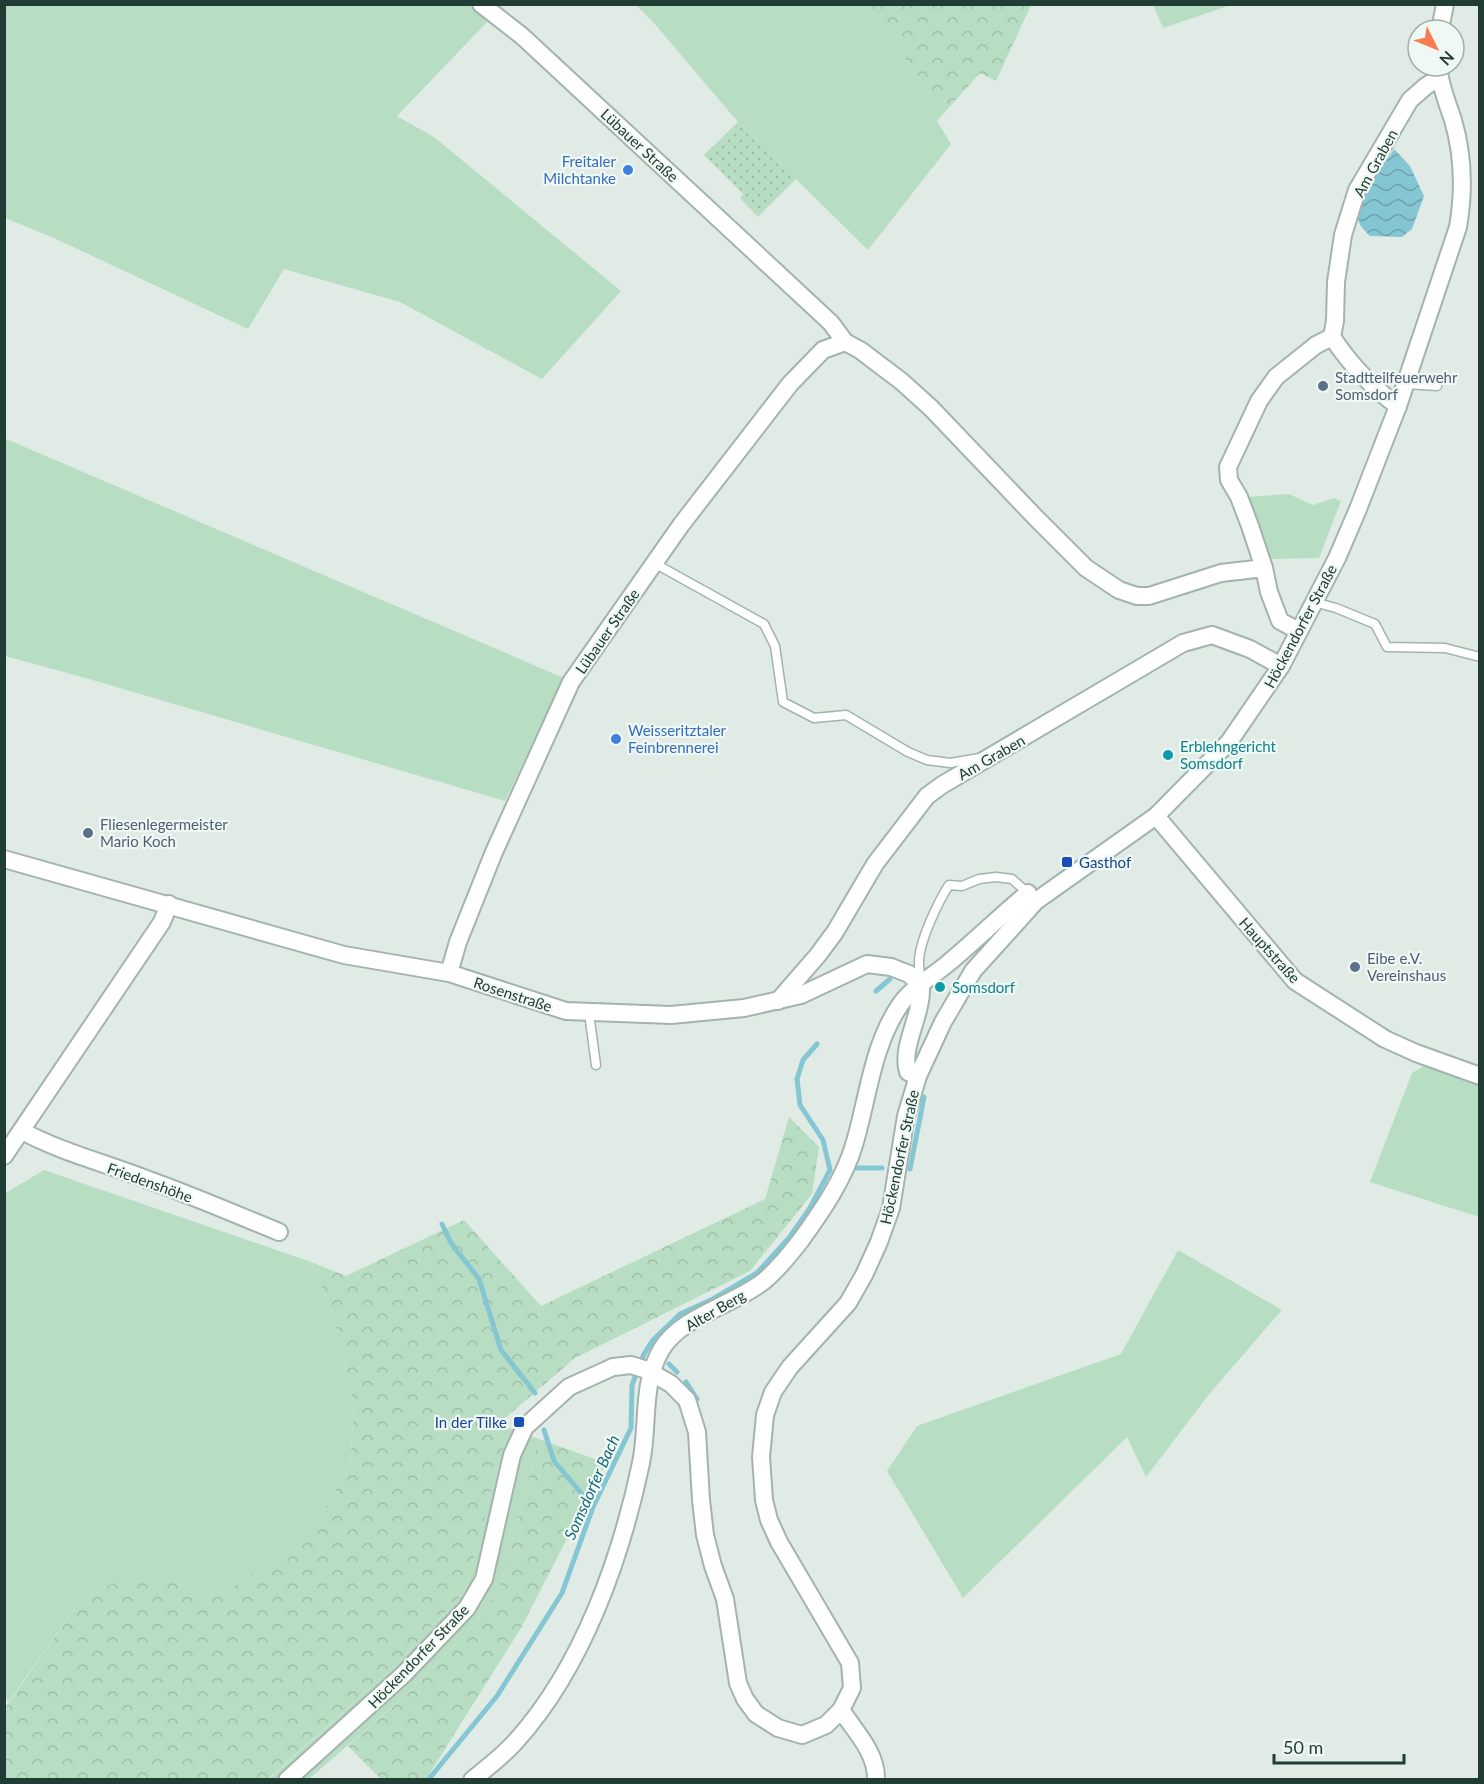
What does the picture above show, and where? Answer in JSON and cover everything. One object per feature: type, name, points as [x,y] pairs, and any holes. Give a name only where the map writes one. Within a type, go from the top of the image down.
[{"type":"street","name":"Lübauer Straße","points":[[481,4],[522,36],[590,99],[831,323],[845,342],[860,350],[901,381],[932,408],[1086,568],[1119,590],[1137,596],[1149,596],[1221,573],[1264,568]]},
{"type":"street","name":"Am Graben","points":[[1332,337],[1335,321],[1336,282],[1343,235],[1357,190],[1410,100],[1433,78]]},
{"type":"street","name":"Höckendorfer Straße","points":[[841,1710],[852,1688],[850,1664],[779,1542],[769,1520],[764,1500],[761,1457],[765,1414],[773,1392],[790,1367],[849,1303],[879,1242],[891,1208],[906,1116],[918,1076],[943,1022],[973,971],[1032,897],[1156,816],[1229,742],[1281,666],[1337,558],[1398,406],[1458,226],[1463,199],[1461,165],[1454,122],[1441,78]]},
{"type":"street","points":[[1299,631],[1280,621],[1246,516],[1229,480],[1228,466],[1259,401],[1276,377],[1316,345],[1332,337],[1345,358],[1363,377],[1398,406]]},
{"type":"street","name":"Lübauer Straße","points":[[449,973],[458,942],[494,852],[571,682],[681,525],[790,384],[823,350],[845,342]]},
{"type":"street","name":"Am Graben","points":[[777,1001],[824,947],[874,864],[927,796],[942,785],[1183,643],[1212,635],[1250,648],[1281,666]]},
{"type":"street","name":"Hauptstraße","points":[[1156,816],[1295,981],[1385,1039],[1479,1076]]},
{"type":"street","name":"Rosenstraße","points":[[4,859],[344,955],[449,973],[566,1011],[671,1015],[729,1010],[801,995],[867,964],[891,967],[909,974],[921,985]]},
{"type":"street","name":"Alter Berg","points":[[472,1779],[501,1757],[535,1717],[562,1680],[588,1627],[611,1568],[633,1497],[644,1449],[648,1383],[643,1369],[689,1322],[721,1307],[765,1281],[800,1241],[845,1170],[854,1145],[874,1066],[901,1004],[921,985],[1032,897]]},
{"type":"street","points":[[4,1156],[162,922],[169,904]]},
{"type":"street","points":[[918,1076],[908,1072],[905,1063],[919,1013],[922,998],[921,985]]},
{"type":"street","name":"Friedenshöhe","points":[[22,1131],[279,1232]]},
{"type":"street","name":"Höckendorfer Straße","points":[[287,1779],[404,1674],[467,1608],[484,1579],[512,1455],[525,1427],[569,1387],[613,1367],[643,1369]]},
{"type":"street","points":[[643,1369],[671,1384],[687,1400],[692,1414],[697,1432],[705,1535],[725,1599],[738,1683],[745,1699],[756,1714],[778,1728],[802,1735],[826,1725],[841,1710],[870,1752],[876,1779]]},
{"type":"lane","points":[[1405,384],[1437,386]]},
{"type":"lane","points":[[654,563],[764,624],[775,646],[783,702],[814,718],[846,715],[908,752],[927,759],[950,763],[995,755]]},
{"type":"lane","points":[[1314,602],[1336,608],[1375,624],[1387,647],[1445,648],[1479,657]]},
{"type":"lane","points":[[921,985],[918,961],[923,943],[939,901],[949,885],[962,886],[979,879],[996,877],[1012,879],[1032,897]]},
{"type":"lane","points":[[590,1013],[596,1065]]},
{"type":"green space","points":[[4,5],[499,5],[488,21],[397,116],[434,137],[621,291],[542,379],[400,302],[284,269],[248,329],[54,238],[5,218]]},
{"type":"green space","points":[[636,5],[867,5],[944,113],[937,121],[951,144],[868,250],[738,122]]},
{"type":"green space","points":[[867,5],[1031,5],[996,81],[980,73],[944,113]]},
{"type":"green space","points":[[1153,5],[1231,5],[1163,28]]},
{"type":"green space","points":[[738,122],[796,179],[758,217],[740,198],[743,194],[704,155]]},
{"type":"green space","points":[[4,438],[564,678],[505,801],[5,656]]},
{"type":"green space","points":[[1289,494],[1313,505],[1334,498],[1341,501],[1319,558],[1268,559],[1244,497]]},
{"type":"green space","points":[[1424,1066],[1456,1077],[1479,1077],[1479,1217],[1370,1182],[1412,1073]]},
{"type":"green space","points":[[789,1117],[819,1147],[812,1194],[750,1271],[575,1358],[498,1424],[509,1428],[464,1593],[389,1671],[268,1779],[5,1779],[5,1708],[83,1597],[137,1573],[223,1593],[286,1551],[323,1512],[350,1466],[354,1406],[334,1317],[311,1262],[346,1276],[464,1220],[541,1306],[765,1199]]},
{"type":"green space","points":[[44,1170],[311,1262],[334,1317],[354,1406],[350,1466],[323,1512],[286,1551],[223,1593],[181,1585],[83,1597],[9,1701],[4,1698],[4,1194]]},
{"type":"green space","points":[[1178,1250],[1282,1310],[1210,1393],[1146,1477],[1127,1437],[963,1598],[887,1471],[917,1426],[1121,1354]]},
{"type":"green space","points":[[509,1428],[539,1439],[499,1590],[478,1620],[406,1695],[309,1779],[268,1780],[389,1671],[464,1593]]},
{"type":"green space","points":[[539,1439],[606,1463],[521,1628],[426,1779],[381,1779],[348,1746],[406,1695],[478,1620],[499,1590]]},
{"type":"water","points":[[1394,149],[1410,166],[1424,196],[1412,229],[1402,237],[1370,236],[1359,222],[1359,208],[1366,191]]},
{"type":"waterway","name":"Somsdorfer Bach","points":[[876,991],[890,979]]},
{"type":"waterway","name":"Somsdorfer Bach","points":[[428,1780],[497,1696],[562,1593],[593,1507],[631,1428],[632,1385],[644,1354],[653,1340],[680,1314],[713,1299],[757,1273],[789,1238],[810,1208],[830,1170],[823,1140],[800,1105],[797,1079],[803,1060],[817,1044]]},
{"type":"waterway","points":[[910,1169],[924,1097]]},
{"type":"waterway","points":[[855,1168],[882,1168]]},
{"type":"waterway","points":[[442,1224],[451,1243],[479,1279],[501,1350],[535,1393]]},
{"type":"waterway","points":[[669,1364],[677,1372]]},
{"type":"waterway","points":[[686,1382],[697,1399]]},
{"type":"waterway","points":[[544,1430],[554,1461],[593,1507]]},
{"type":"place","name":"Freitaler Milchtanke","points":[[628,170]]},
{"type":"place","name":"Stadtteilfeuerwehr Somsdorf","points":[[1323,386]]},
{"type":"place","name":"Weisseritztaler Feinbrennerei","points":[[616,739]]},
{"type":"place","name":"Erblehngericht Somsdorf","points":[[1168,755]]},
{"type":"place","name":"Fliesenlegermeister Mario Koch","points":[[88,833]]},
{"type":"place","name":"Gasthof","points":[[1067,862]]},
{"type":"place","name":"Eibe e.V. Vereinshaus","points":[[1355,967]]},
{"type":"place","name":"Somsdorf","points":[[940,987]]},
{"type":"place","name":"In der Tilke","points":[[519,1422]]}]
